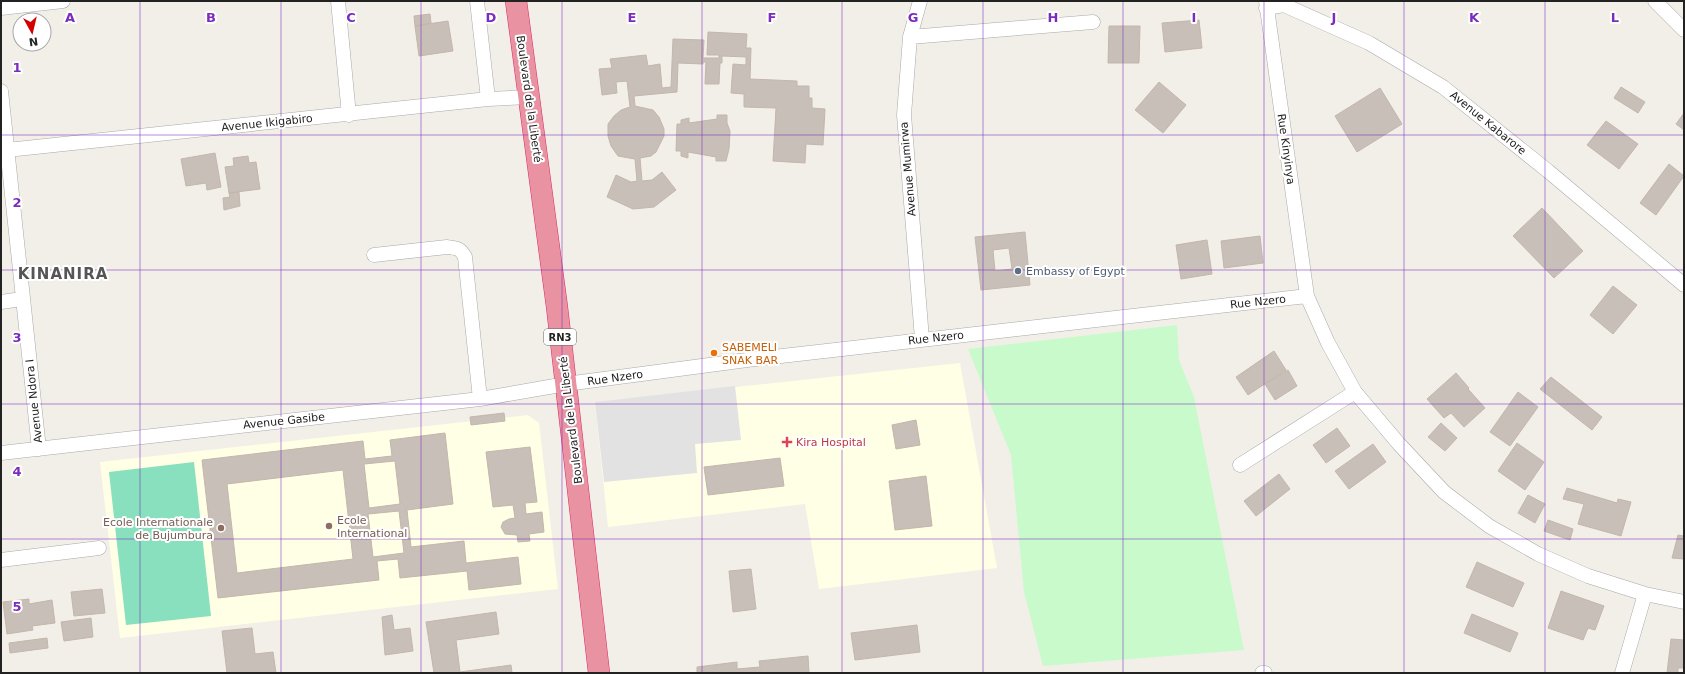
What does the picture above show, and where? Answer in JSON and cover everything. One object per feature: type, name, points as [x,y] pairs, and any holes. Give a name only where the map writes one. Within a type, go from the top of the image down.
[{"type":"highway","name":"Boulevard de la Liberté","points":[[516,1],[557,307],[599,673]]},
{"type":"street","points":[[1,8],[63,1]]},
{"type":"street","points":[[338,1],[349,115]]},
{"type":"street","points":[[477,1],[488,100]]},
{"type":"street","name":"Avenue Mumirwa","points":[[920,1],[910,37],[904,115],[922,339]]},
{"type":"street","points":[[1655,1],[1684,30]]},
{"type":"street","name":"Avenue Kabarore","points":[[1266,4],[1287,3],[1369,43],[1444,87],[1548,171],[1684,285]]},
{"type":"street","name":"Rue Kinyinya","points":[[1266,4],[1307,296],[1328,343],[1355,392],[1399,444],[1444,492],[1489,526],[1545,558],[1588,576],[1645,594],[1684,602]]},
{"type":"street","points":[[910,37],[1093,22]]},
{"type":"street","name":"Avenue Ndora I","points":[[1,91],[39,449]]},
{"type":"street","name":"Avenue Ikigabiro","points":[[7,150],[528,97]]},
{"type":"street","points":[[374,256],[447,247],[458,248],[462,251],[465,257],[480,399]]},
{"type":"street","name":"Rue Nzero","points":[[566,384],[746,360],[922,339],[1307,296]]},
{"type":"street","points":[[1,302],[22,299]]},
{"type":"street","name":"Avenue Gasibe","points":[[1,453],[480,399],[566,384]]},
{"type":"street","points":[[1240,465],[1355,392]]},
{"type":"street","points":[[1,560],[99,548]]},
{"type":"street","points":[[1622,673],[1645,594]]},
{"type":"shaded area","name":"Kira Hospital","points":[[960,363],[997,568],[819,589],[805,504],[608,527],[595,402]]},
{"type":"shaded area","points":[[735,386],[741,440],[695,444],[697,473],[604,482],[595,402]]},
{"type":"shaded area","name":"Ecole International","points":[[528,415],[539,423],[558,589],[120,638],[100,462]]},
{"type":"green space","points":[[1177,325],[1179,360],[1194,397],[1244,650],[1043,666],[1024,592],[1011,455],[968,349]]},
{"type":"green space","points":[[194,462],[211,616],[126,625],[109,472]]},
{"type":"building","points":[[430,14],[431,23],[415,26],[414,16]]},
{"type":"building","points":[[1199,20],[1202,48],[1165,52],[1162,23]]},
{"type":"building","points":[[448,21],[453,51],[419,56],[415,26]]},
{"type":"building","points":[[1109,26],[1140,26],[1139,63],[1108,63]]},
{"type":"building","points":[[708,32],[747,34],[746,48],[751,48],[750,79],[797,81],[797,86],[809,86],[809,98],[812,98],[812,108],[825,109],[823,145],[806,144],[805,163],[773,161],[776,108],[744,107],[744,94],[731,93],[733,64],[746,65],[746,57],[722,56],[722,63],[720,63],[719,84],[705,84],[706,62],[703,62],[703,64],[678,63],[677,92],[634,96],[635,106],[653,110],[659,117],[664,129],[664,136],[656,152],[651,156],[640,158],[642,181],[652,180],[662,172],[676,190],[654,207],[633,209],[607,197],[616,175],[631,182],[637,181],[635,159],[618,156],[611,146],[608,136],[608,124],[614,116],[621,110],[630,107],[627,81],[616,82],[617,93],[602,95],[599,69],[612,68],[610,59],[646,55],[648,66],[660,64],[662,88],[671,87],[673,39],[704,40],[703,58],[719,58],[719,55],[707,55]]},
{"type":"building","points":[[1159,82],[1186,105],[1163,133],[1135,110]]},
{"type":"building","points":[[1621,87],[1645,102],[1638,113],[1614,98]]},
{"type":"building","points":[[1380,88],[1402,124],[1357,152],[1335,116]]},
{"type":"building","points":[[1684,113],[1684,130],[1676,124]]},
{"type":"building","points":[[717,115],[727,115],[727,123],[730,131],[729,149],[726,161],[716,161],[716,157],[688,152],[688,158],[681,156],[681,151],[676,151],[677,124],[681,124],[681,120],[689,118],[689,123],[717,119]]},
{"type":"building","points":[[1606,121],[1638,144],[1619,169],[1587,145]]},
{"type":"building","points":[[215,153],[221,187],[207,190],[206,183],[186,186],[181,159]]},
{"type":"building","points":[[248,156],[249,163],[256,162],[260,189],[229,193],[225,167],[234,166],[233,158]]},
{"type":"building","points":[[1669,164],[1684,176],[1656,215],[1640,203]]},
{"type":"building","points":[[239,192],[240,206],[224,210],[223,198],[230,197],[229,193]]},
{"type":"building","points":[[1542,208],[1583,251],[1554,278],[1513,236]]},
{"type":"building","points":[[1025,232],[1030,285],[981,290],[975,237]],"holes":[[[1009,248],[1012,269],[995,271],[993,250]]]},
{"type":"building","points":[[1260,236],[1263,263],[1224,268],[1221,241]]},
{"type":"building","points":[[1207,240],[1212,274],[1181,279],[1176,245]]},
{"type":"building","points":[[1613,286],[1637,305],[1613,334],[1590,315]]},
{"type":"building","points":[[1274,351],[1286,370],[1248,395],[1236,377]]},
{"type":"building","points":[[1288,370],[1297,386],[1275,400],[1265,384]]},
{"type":"building","points":[[1456,373],[1485,408],[1464,427],[1451,413],[1444,418],[1427,399]]},
{"type":"building","points":[[1551,377],[1602,417],[1592,430],[1540,389]]},
{"type":"building","points":[[1518,392],[1538,407],[1510,446],[1490,432]]},
{"type":"building","points":[[504,413],[505,421],[471,425],[470,417]]},
{"type":"building","points":[[916,420],[920,445],[896,449],[892,425]]},
{"type":"building","points":[[1441,423],[1457,438],[1445,451],[1428,437]]},
{"type":"building","points":[[1337,428],[1350,446],[1326,463],[1313,445]]},
{"type":"building","name":"Ecole Internationale de Bujumbura","points":[[445,433],[453,504],[407,510],[411,547],[464,541],[466,563],[518,557],[521,584],[469,590],[467,571],[400,578],[398,559],[377,561],[379,580],[218,598],[202,460],[363,441],[365,459],[392,456],[390,440]],"holes":[[[395,461],[400,504],[369,508],[364,464]],[[343,470],[353,559],[237,573],[227,484]],[[399,511],[404,553],[373,557],[368,514]]]},
{"type":"building","points":[[1517,443],[1544,462],[1525,490],[1498,471]]},
{"type":"building","points":[[1373,444],[1386,462],[1349,489],[1335,471]]},
{"type":"building","points":[[530,447],[537,502],[525,503],[526,514],[542,512],[544,532],[529,534],[530,541],[518,542],[517,535],[505,534],[501,527],[503,522],[515,518],[513,505],[493,507],[486,452]]},
{"type":"building","points":[[780,458],[784,486],[708,495],[704,467]]},
{"type":"building","points":[[1279,474],[1290,489],[1256,516],[1244,501]]},
{"type":"building","points":[[926,476],[932,526],[895,530],[889,481]]},
{"type":"building","points":[[1567,488],[1617,503],[1618,499],[1631,502],[1621,536],[1578,524],[1584,504],[1563,499]]},
{"type":"building","points":[[1528,495],[1545,504],[1535,523],[1518,513]]},
{"type":"building","points":[[1548,520],[1573,529],[1570,540],[1544,531]]},
{"type":"building","points":[[1678,535],[1684,536],[1684,559],[1672,558]]},
{"type":"building","points":[[1477,562],[1524,583],[1513,607],[1466,587]]},
{"type":"building","points":[[751,569],[756,609],[733,612],[729,571]]},
{"type":"building","points":[[102,589],[105,613],[74,616],[71,592]]},
{"type":"building","points":[[1561,591],[1604,606],[1595,630],[1588,628],[1583,640],[1548,628]]},
{"type":"building","points":[[29,599],[29,604],[52,600],[55,623],[32,626],[33,630],[7,634],[3,602]]},
{"type":"building","points":[[496,612],[499,634],[456,640],[460,672],[511,665],[512,673],[434,673],[426,622]]},
{"type":"building","points":[[1472,614],[1518,633],[1510,652],[1464,633]]},
{"type":"building","points":[[392,615],[394,630],[410,628],[413,651],[385,655],[382,617]]},
{"type":"building","points":[[91,618],[93,637],[64,641],[61,622]]},
{"type":"building","points":[[917,625],[920,652],[855,660],[851,633]]},
{"type":"building","points":[[252,628],[255,654],[273,652],[276,673],[227,673],[222,631]]},
{"type":"building","points":[[47,638],[48,648],[10,653],[9,643]]},
{"type":"building","points":[[1671,639],[1684,640],[1684,668],[1678,668],[1678,673],[1667,673]]},
{"type":"building","points":[[808,656],[809,673],[697,673],[697,667],[737,662],[737,669],[760,667],[759,661]]},
{"type":"place","name":"Embassy of Egypt","points":[[1018,271]]},
{"type":"place","name":"SABEMELI SNAK BAR","points":[[714,353]]},
{"type":"place","name":"Kira Hospital","points":[[787,442]]},
{"type":"place","name":"Ecole International","points":[[329,526]]},
{"type":"place","name":"Ecole Internationale de Bujumbura","points":[[221,528]]},
{"type":"district","name":"KINANIRA","points":[[63,274]]}]
